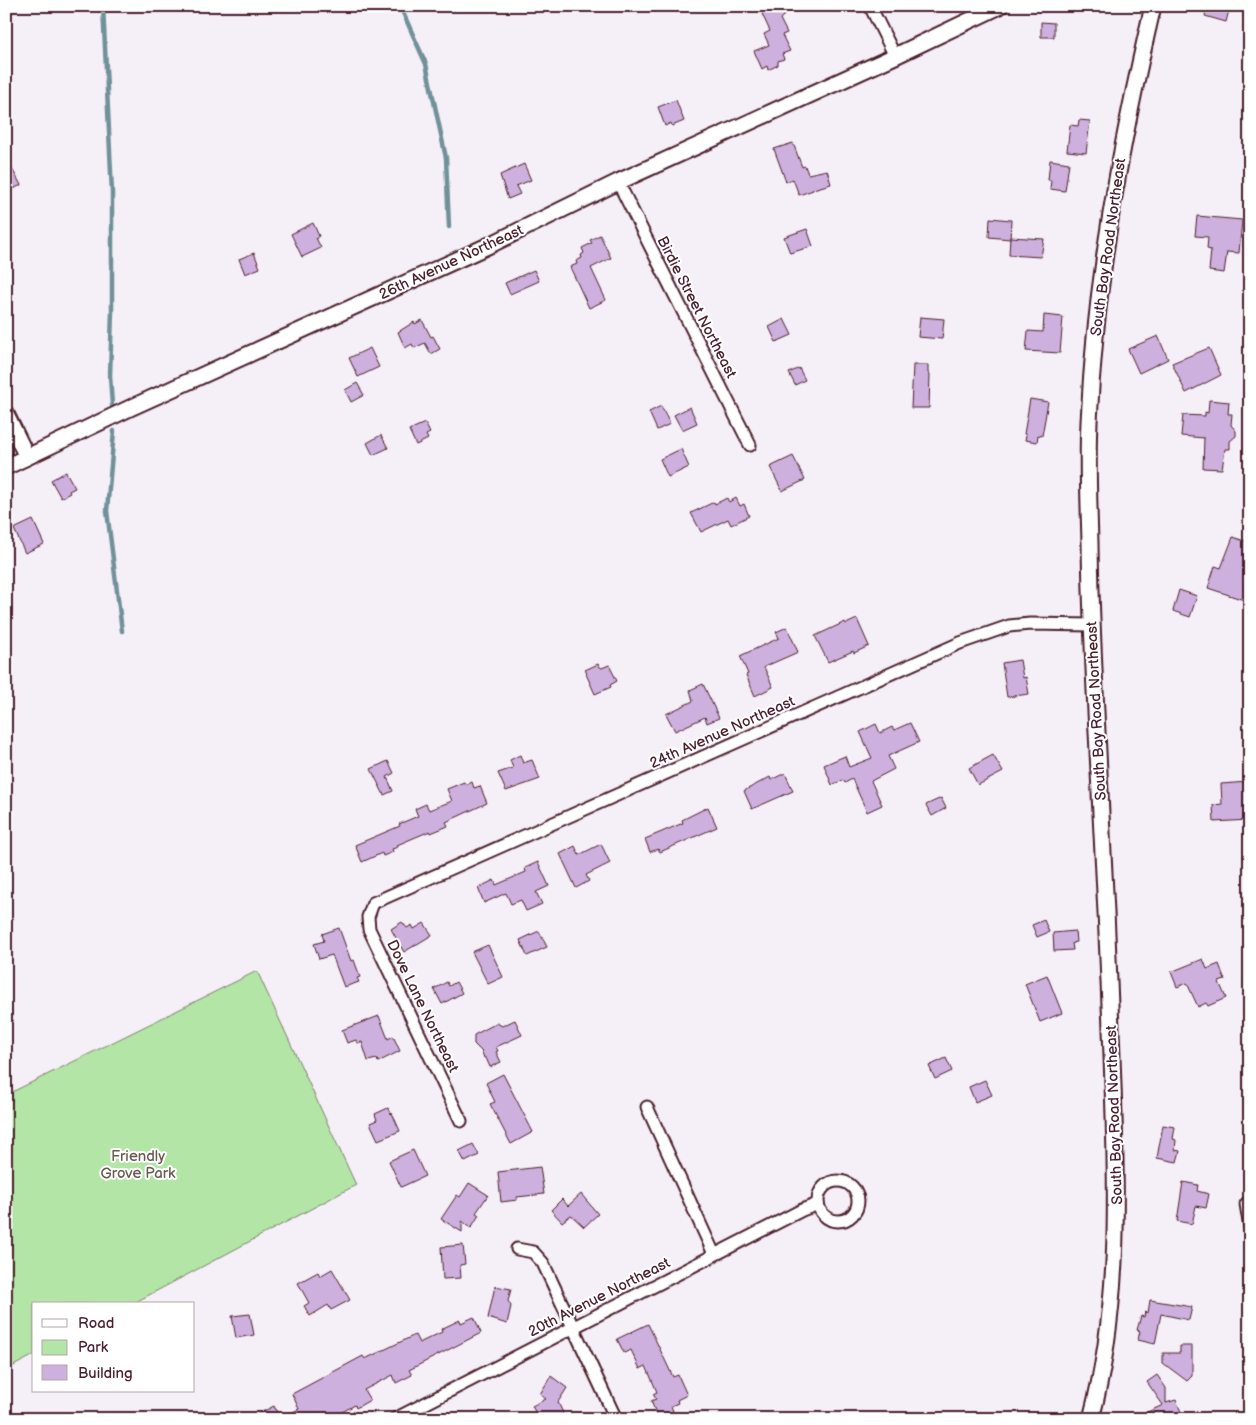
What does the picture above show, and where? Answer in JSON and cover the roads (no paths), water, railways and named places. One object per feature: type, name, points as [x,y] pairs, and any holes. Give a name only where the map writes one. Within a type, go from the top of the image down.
[{"type":"street","points":[[870,6],[895,56]]},
{"type":"street","name":"26th Avenue Northeast","points":[[6,467],[130,408],[492,244],[618,182],[1000,6]]},
{"type":"street","name":"South Bay Road Northeast","points":[[1091,1419],[1098,1393],[1108,1335],[1116,1222],[1110,999],[1088,507],[1089,422],[1100,281],[1122,147],[1153,6]]},
{"type":"street","name":"Birdie Street Northeast","points":[[618,182],[750,445]]},
{"type":"street","points":[[6,414],[27,457]]},
{"type":"street","name":"24th Avenue Northeast","points":[[374,903],[960,643],[1009,626],[1030,624],[1092,625]]},
{"type":"street","name":"Dove Lane Northeast","points":[[374,903],[368,917],[369,929],[461,1121]]},
{"type":"street","points":[[647,1107],[714,1254]]},
{"type":"street","name":"20th Avenue Northeast","points":[[395,1419],[714,1254],[802,1210],[818,1204]]},
{"type":"street","points":[[1246,1204],[1250,1228]]},
{"type":"street","points":[[517,1249],[533,1252],[543,1263],[616,1419]]},
{"type":"waterway","points":[[103,6],[112,193],[110,376],[112,405]]},
{"type":"waterway","points":[[400,6],[426,64],[446,158],[449,227]]},
{"type":"waterway","points":[[114,431],[107,511],[122,631]]},
{"type":"park label","name":"Friendly Grove Park","points":[[138,1164]]}]
